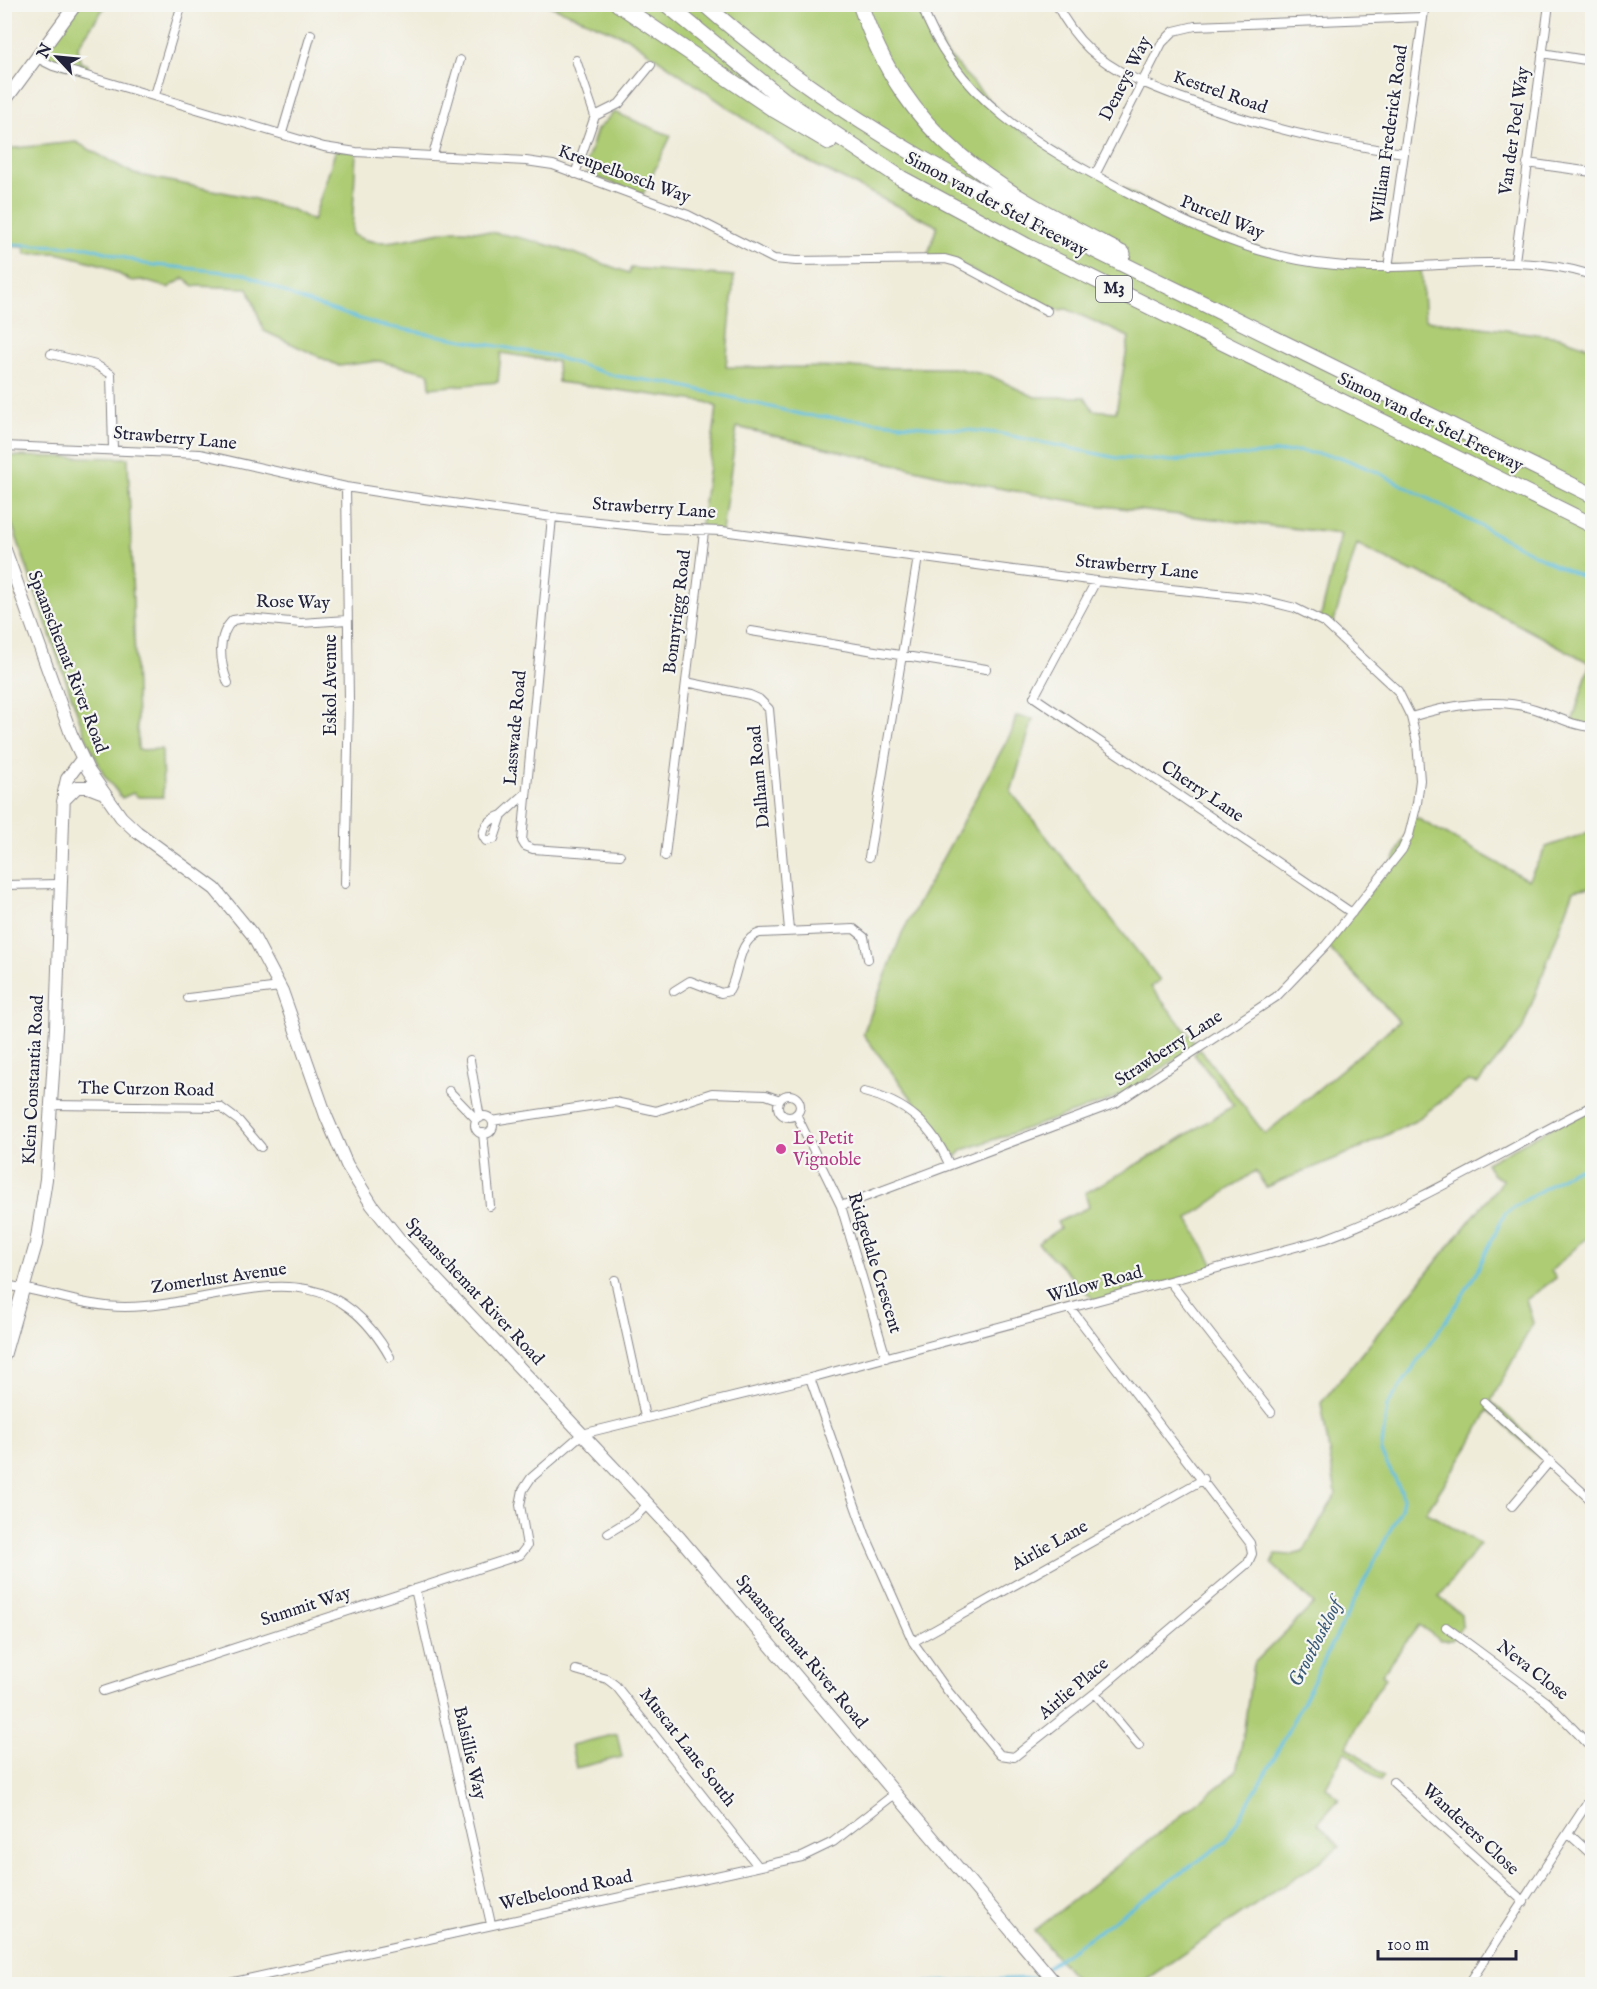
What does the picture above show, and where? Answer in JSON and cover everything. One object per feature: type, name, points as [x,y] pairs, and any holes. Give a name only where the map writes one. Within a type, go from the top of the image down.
[{"type":"highway","points":[[618,4],[782,114],[875,167],[901,178]]},
{"type":"highway","name":"Simon van der Stel Freeway","points":[[666,4],[784,100],[901,178],[1027,246],[1593,525]]},
{"type":"highway","name":"Simon van der Stel Freeway","points":[[704,4],[790,74],[904,151],[1034,221],[1593,495]]},
{"type":"highway","points":[[860,4],[879,53],[898,85],[924,120],[958,155],[1015,196],[1211,301],[1240,322]]},
{"type":"main road","points":[[4,102],[76,4]]},
{"type":"main road","name":"Spaanschemat River Road","points":[[4,547],[85,764],[101,792],[137,832],[202,878],[226,901],[263,951],[280,987],[337,1144],[372,1205],[403,1244],[693,1553],[1048,1975]]},
{"type":"main road","name":"Klein Constantia Road","points":[[4,1356],[25,1288],[45,1189],[51,1105],[63,801],[67,779],[85,764]]},
{"type":"main road","points":[[63,801],[77,787],[88,787],[101,792]]},
{"type":"street","points":[[155,95],[182,4]]},
{"type":"street","name":"Purcell Way","points":[[921,4],[927,22],[945,52],[982,98],[1036,142],[1192,227],[1245,247],[1299,260],[1389,268],[1515,261],[1593,275]]},
{"type":"street","name":"Kestrel Road","points":[[1056,4],[1070,28],[1088,48],[1109,64],[1143,83],[1274,129],[1308,138],[1404,153]]},
{"type":"street","name":"William Frederick Road","points":[[1389,268],[1425,4]]},
{"type":"street","name":"Van der Poel Way","points":[[1515,261],[1549,4]]},
{"type":"street","name":"Deneys Way","points":[[1095,176],[1162,43],[1180,28],[1424,17]]},
{"type":"street","points":[[282,133],[311,34]]},
{"type":"street","points":[[1542,53],[1593,61]]},
{"type":"street","name":"Kreupelbosch Way","points":[[36,58],[53,66],[336,149],[539,163],[688,215],[774,259],[796,261],[945,259],[956,262],[1047,311]]},
{"type":"street","points":[[432,155],[460,60]]},
{"type":"street","points":[[575,174],[595,116],[576,60]]},
{"type":"street","points":[[595,116],[619,104],[651,65]]},
{"type":"street","points":[[1527,163],[1593,172]]},
{"type":"street","points":[[51,354],[96,365],[111,374],[112,449]]},
{"type":"street","name":"Strawberry Lane","points":[[4,446],[200,454],[346,487],[552,517],[704,532],[722,531],[1095,581],[1255,598],[1312,615],[1332,628],[1398,691],[1412,717],[1419,760],[1415,817],[1402,850],[1295,980],[1276,997],[1144,1087],[1099,1110],[841,1206]]},
{"type":"street","name":"Eskol Avenue","points":[[345,884],[346,487]]},
{"type":"street","name":"Lasswade Road","points":[[552,517],[522,837],[525,846],[620,855]]},
{"type":"street","name":"Bonnyrigg Road","points":[[666,856],[704,532]]},
{"type":"street","points":[[869,857],[918,557]]},
{"type":"street","name":"Cherry Lane","points":[[1095,581],[1034,697],[1352,913]]},
{"type":"street","name":"Rose Way","points":[[228,683],[222,668],[222,647],[225,629],[233,620],[247,618],[301,623],[347,620]]},
{"type":"street","points":[[751,631],[986,669]]},
{"type":"street","name":"Dalham Road","points":[[686,682],[750,695],[759,699],[769,709],[789,930]]},
{"type":"street","points":[[1412,717],[1450,707],[1511,705],[1534,708],[1593,727]]},
{"type":"street","points":[[502,815],[526,793]]},
{"type":"street","points":[[4,885],[59,884]]},
{"type":"street","points":[[674,991],[690,981],[721,993],[729,992],[739,960],[754,935],[789,930],[854,929],[864,936],[868,958]]},
{"type":"street","points":[[189,998],[280,987]]},
{"type":"street","points":[[470,1060],[478,1119],[476,1127],[483,1133],[490,1206]]},
{"type":"street","points":[[449,1091],[478,1119]]},
{"type":"street","points":[[864,1092],[885,1097],[913,1112],[938,1143],[949,1164]]},
{"type":"street","name":"Ridgedale Crescent","points":[[478,1119],[486,1116],[492,1121],[615,1102],[656,1111],[712,1093],[745,1093],[777,1099],[788,1095],[796,1097],[800,1108],[796,1114],[784,1116],[779,1110],[777,1099]]},
{"type":"street","name":"The Curzon Road","points":[[51,1105],[220,1107],[239,1121],[261,1147]]},
{"type":"street","name":"Willow Road","points":[[582,1434],[810,1378],[1273,1254],[1356,1227],[1452,1183],[1593,1106]]},
{"type":"street","name":"Ridgedale Crescent","points":[[796,1114],[841,1206],[886,1358]]},
{"type":"street","points":[[483,1133],[492,1129],[492,1121]]},
{"type":"street","points":[[615,1280],[645,1417]]},
{"type":"street","points":[[1170,1282],[1270,1412]]},
{"type":"street","name":"Zomerlust Avenue","points":[[4,1285],[90,1304],[128,1307],[177,1302],[272,1286],[299,1286],[326,1293],[356,1313],[374,1331],[390,1357]]},
{"type":"street","name":"Airlie Place","points":[[810,1378],[865,1534],[914,1642],[947,1690],[1000,1755],[1005,1757],[1018,1755],[1248,1563],[1252,1554],[1250,1543],[1203,1479],[1071,1309]]},
{"type":"street","points":[[1484,1402],[1593,1501]]},
{"type":"street","name":"Summit Way","points":[[103,1691],[520,1555],[527,1546],[520,1505],[523,1490],[531,1478],[582,1434]]},
{"type":"street","points":[[1512,1506],[1550,1461]]},
{"type":"street","name":"Airlie Lane","points":[[914,1642],[1203,1479]]},
{"type":"street","points":[[608,1533],[636,1516],[648,1504]]},
{"type":"street","name":"Balsillie Way","points":[[415,1590],[491,1924]]},
{"type":"street","name":"Neva Close","points":[[1446,1627],[1547,1702],[1593,1748]]},
{"type":"street","name":"Muscat Lane South","points":[[576,1670],[607,1679],[616,1686],[758,1866]]},
{"type":"street","points":[[1095,1693],[1140,1746]]},
{"type":"street","name":"Wanderers Close","points":[[1393,1782],[1524,1902]]},
{"type":"street","name":"Welbeloond Road","points":[[225,1984],[815,1852],[833,1842],[896,1793]]},
{"type":"street","points":[[1472,1979],[1593,1796]]},
{"type":"street","points":[[1569,1834],[1593,1856]]},
{"type":"green space","points":[[76,5],[106,5],[78,46],[80,62],[88,65],[85,74],[37,58]]},
{"type":"green space","points":[[548,5],[921,5],[945,52],[1013,126],[1192,227],[1299,260],[1421,267],[1425,320],[1560,337],[1592,348],[1592,727],[1572,723],[1590,663],[1417,571],[1412,572],[1357,544],[1332,628],[1320,620],[1341,534],[1095,505],[987,486],[737,427],[722,531],[700,532],[717,407],[706,402],[558,382],[557,362],[501,353],[498,382],[430,388],[429,373],[379,361],[339,366],[264,331],[248,288],[194,286],[184,278],[168,288],[142,280],[131,281],[103,265],[81,259],[57,253],[26,254],[24,247],[5,246],[5,149],[76,142],[134,174],[252,198],[293,210],[313,221],[336,149],[356,152],[352,234],[364,240],[391,242],[447,231],[482,231],[546,244],[629,273],[631,268],[734,276],[726,367],[955,368],[991,376],[1035,397],[1085,397],[1093,410],[1116,412],[1129,337],[1067,309],[1047,311],[956,262],[927,258],[937,226],[801,158],[628,38]]},
{"type":"green space","points":[[614,112],[671,136],[643,194],[591,175],[585,167],[597,130]]},
{"type":"green space","points":[[4,456],[128,458],[138,750],[162,749],[163,797],[138,797],[133,793],[122,798],[104,775],[85,735],[5,504]]},
{"type":"green space","points":[[1016,716],[1033,719],[1011,792],[1160,980],[1151,987],[1197,1045],[1125,1093],[963,1150],[956,1157],[863,1034],[902,933],[1012,731]]},
{"type":"green space","points":[[1415,817],[1528,880],[1546,847],[1592,831],[1592,887],[1574,890],[1522,1030],[1478,1083],[1468,1081],[1415,1121],[1356,1150],[1266,1187],[1255,1171],[1188,1219],[1216,1269],[1096,1302],[1038,1243],[1060,1228],[1057,1222],[1089,1207],[1085,1193],[1159,1152],[1234,1105],[1194,1054],[1200,1049],[1265,1134],[1399,1021],[1326,945],[1389,869]]},
{"type":"green space","points":[[1592,1106],[1592,1235],[1551,1271],[1556,1278],[1526,1300],[1533,1323],[1491,1401],[1545,1451],[1540,1458],[1488,1410],[1470,1444],[1426,1512],[1480,1544],[1439,1597],[1461,1614],[1462,1626],[1452,1640],[1440,1640],[1419,1625],[1382,1674],[1386,1677],[1347,1746],[1384,1776],[1380,1781],[1345,1751],[1326,1787],[1339,1799],[1318,1823],[1340,1847],[1139,1984],[1080,1984],[1034,1931],[1236,1771],[1253,1664],[1314,1604],[1272,1564],[1276,1554],[1292,1555],[1303,1552],[1336,1494],[1321,1403],[1503,1180],[1493,1175],[1486,1163]]},
{"type":"green space","points":[[617,1734],[622,1757],[576,1768],[571,1745]]},
{"type":"waterway","points":[[4,244],[89,247],[145,264],[245,274],[301,300],[379,325],[552,356],[615,376],[674,384],[804,415],[997,433],[1117,458],[1171,461],[1298,451],[1340,457],[1379,473],[1555,565],[1592,581]]},
{"type":"waterway","name":"Grootboskloof","points":[[1047,1967],[1225,1842],[1273,1760],[1401,1509],[1403,1499],[1401,1491],[1381,1453],[1387,1406],[1459,1301],[1476,1273],[1505,1213],[1572,1171],[1592,1166]]},
{"type":"waterway","name":"Grootboskloof","points":[[895,1984],[1037,1978],[1043,1972]]},
{"type":"place","name":"Le Petit Vignoble","points":[[781,1149]]}]
